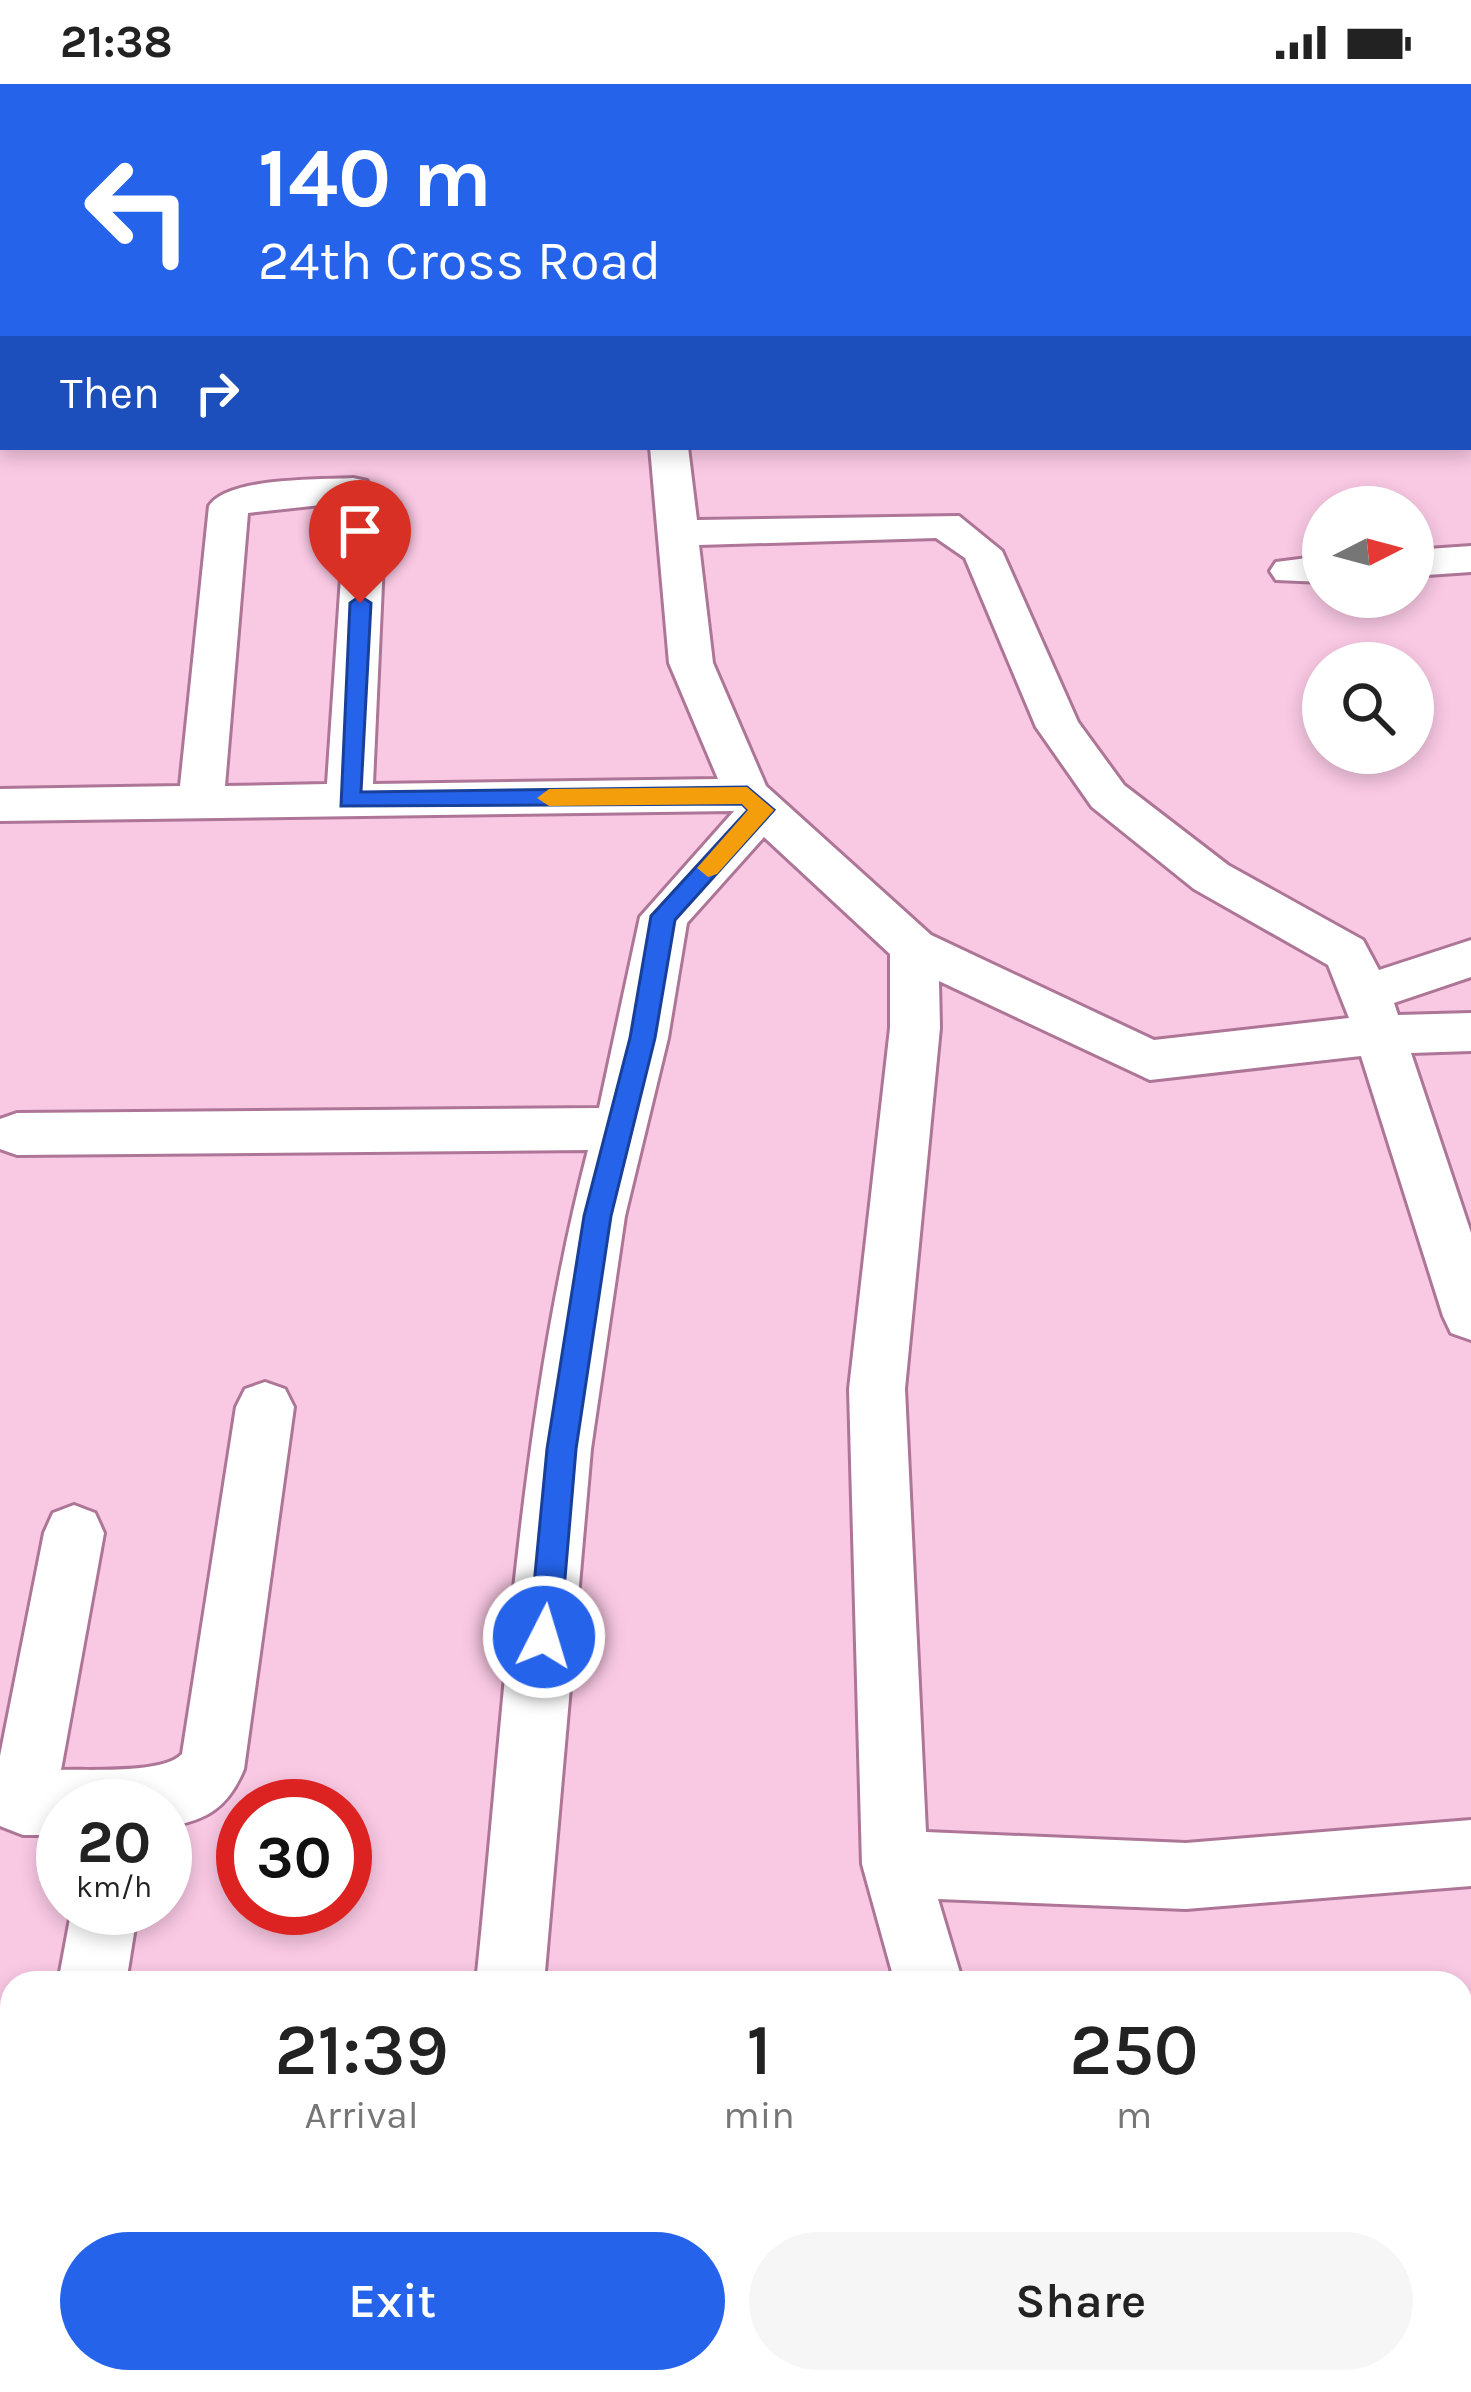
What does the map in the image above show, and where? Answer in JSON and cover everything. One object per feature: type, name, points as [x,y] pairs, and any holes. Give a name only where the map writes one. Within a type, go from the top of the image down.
[{"type":"street","points":[[669,450],[691,663],[755,803],[914,948],[1150,1060],[1372,1014],[1471,958]]},
{"type":"street","points":[[201,802],[230,506],[250,498],[353,490],[365,518],[349,800]]},
{"type":"street","points":[[677,533],[944,525],[982,551],[1058,728],[1108,796],[1211,877],[1346,953],[1450,1188],[1471,1316]]},
{"type":"street","points":[[1434,562],[1471,559]]},
{"type":"street","points":[[0,806],[349,800],[755,803]]},
{"type":"street","points":[[511,1971],[562,1449],[598,1216],[643,1038],[664,916],[755,803]]},
{"type":"street","points":[[914,948],[915,1028],[877,1389],[896,1864],[926,1971]]},
{"type":"street","points":[[1372,1014],[1471,1032]]},
{"type":"street","points":[[17,1134],[619,1129]]},
{"type":"street","points":[[192,1790],[212,1769],[265,1407]]},
{"type":"street","points":[[36,1803],[23,1803],[74,1533]]},
{"type":"street","points":[[896,1864],[1186,1876],[1471,1853]]},
{"type":"street","points":[[94,1971],[100,1935]]},
{"type":"slow traffic","points":[[549,798],[747,795],[762,810],[708,868]]},
{"type":"route","points":[[360,603],[349,800],[747,795],[762,810],[664,916],[643,1038],[598,1216],[562,1449],[544,1637]]}]
